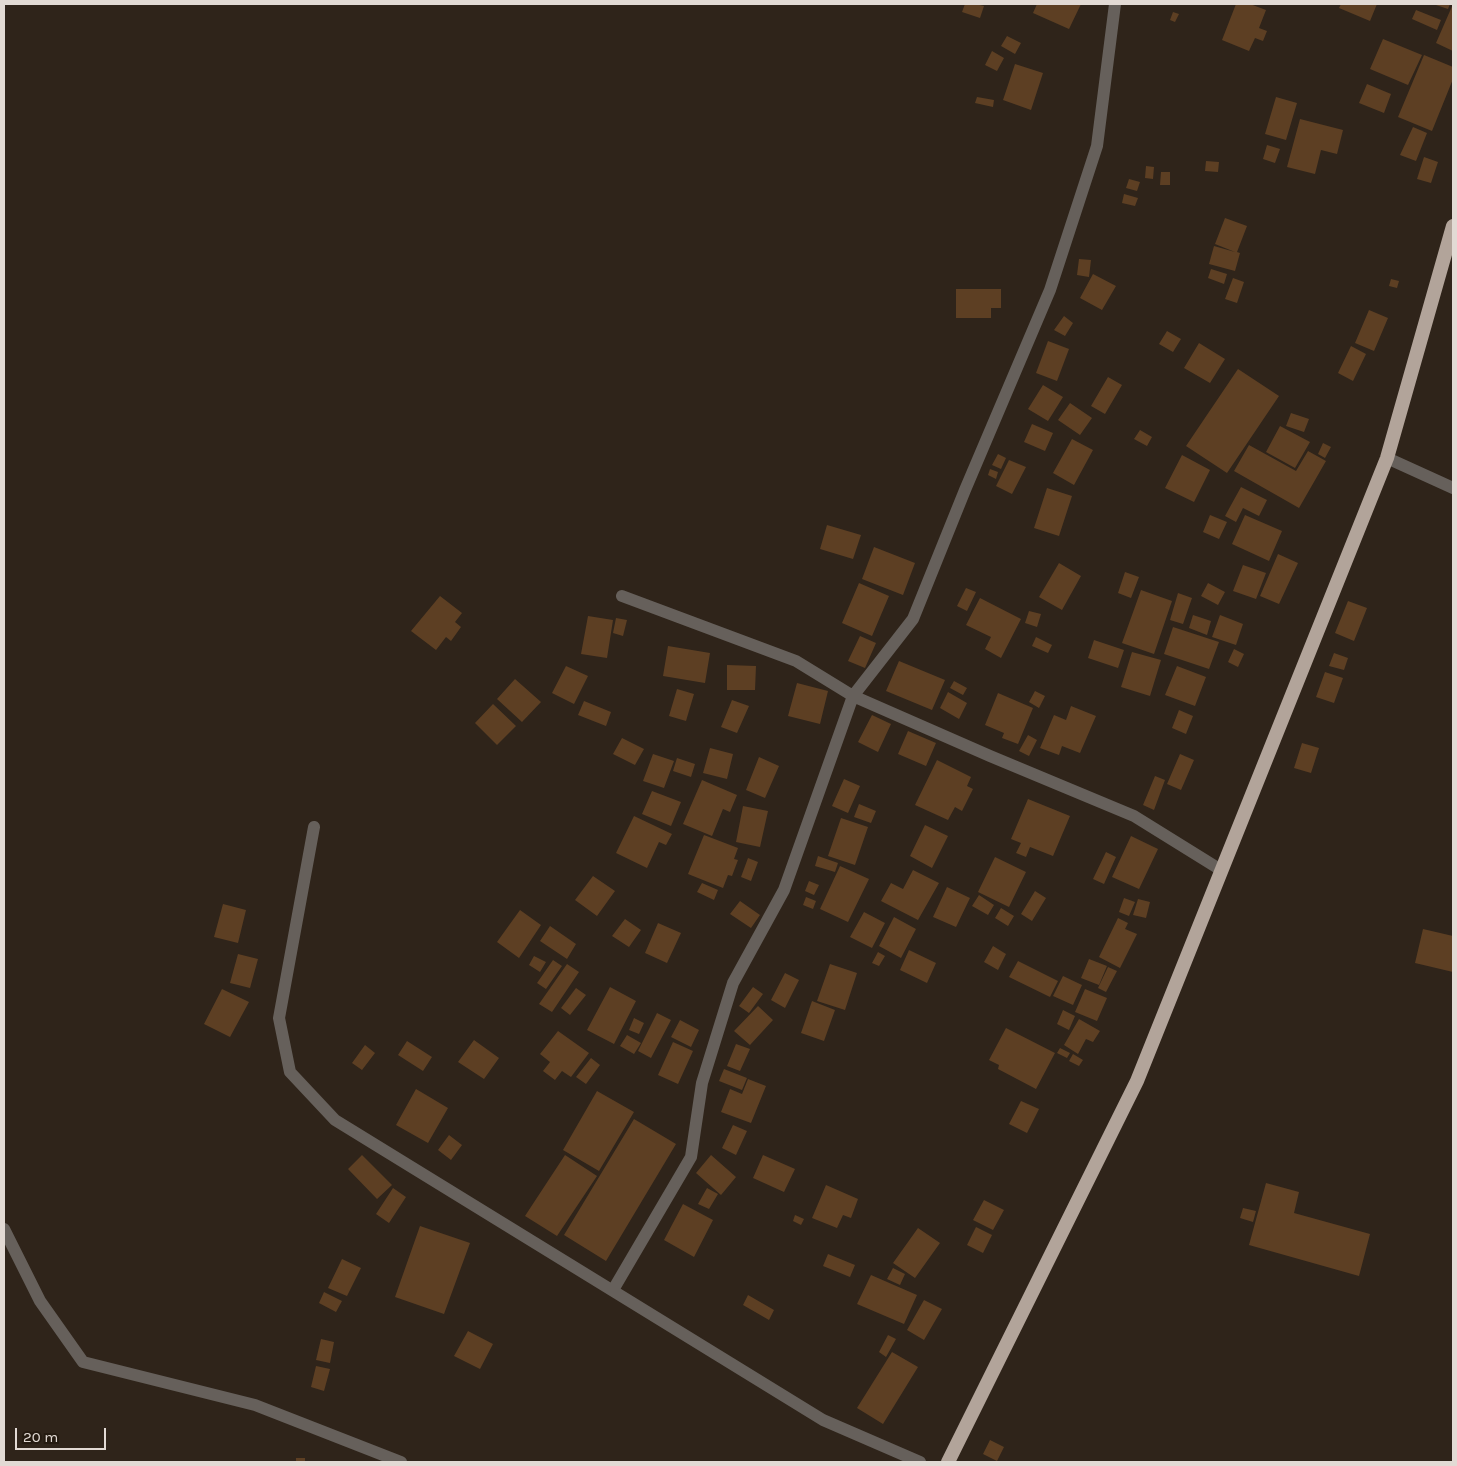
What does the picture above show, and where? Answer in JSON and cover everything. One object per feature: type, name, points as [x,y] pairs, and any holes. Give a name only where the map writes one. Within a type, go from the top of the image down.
[{"type":"highway","points":[[948,1462],[1136,1081],[1387,458],[1453,226]]},
{"type":"street","points":[[613,1290],[691,1157],[702,1083],[733,983],[784,890],[853,696],[913,619],[965,490],[1050,290],[1096,146],[1116,4]]},
{"type":"street","points":[[1387,458],[1453,488]]},
{"type":"street","points":[[622,596],[796,661],[853,696],[1134,816],[1221,870]]},
{"type":"street","points":[[314,827],[279,1018],[290,1072],[335,1120],[822,1420],[920,1462]]},
{"type":"street","points":[[4,1229],[40,1301],[83,1362],[255,1405],[402,1462]]},
{"type":"building","points":[[965,4],[984,6],[980,18],[962,12]]},
{"type":"building","points":[[1037,4],[1081,4],[1069,29],[1033,13]]},
{"type":"building","points":[[1236,4],[1250,4],[1266,10],[1259,28],[1267,31],[1263,41],[1255,38],[1249,51],[1222,40]]},
{"type":"building","points":[[1341,4],[1377,4],[1370,21],[1339,8]]},
{"type":"building","points":[[1433,4],[1450,4],[1448,9]]},
{"type":"building","points":[[1453,4],[1453,51],[1436,43]]},
{"type":"building","points":[[1416,10],[1441,20],[1437,30],[1412,19]]},
{"type":"building","points":[[1173,12],[1179,14],[1175,22],[1170,20]]},
{"type":"building","points":[[1007,36],[1021,43],[1015,54],[1001,46]]},
{"type":"building","points":[[1383,39],[1422,55],[1408,85],[1370,69]]},
{"type":"building","points":[[992,51],[1004,58],[997,71],[985,65]]},
{"type":"building","points":[[1424,55],[1453,67],[1453,79],[1432,131],[1398,117]]},
{"type":"building","points":[[1015,64],[1043,73],[1031,110],[1003,100]]},
{"type":"building","points":[[1367,84],[1391,94],[1384,113],[1359,103]]},
{"type":"building","points":[[977,97],[994,100],[993,107],[975,103]]},
{"type":"building","points":[[1276,97],[1297,103],[1286,140],[1265,134]]},
{"type":"building","points":[[1300,119],[1343,130],[1337,154],[1321,150],[1315,174],[1287,167]]},
{"type":"building","points":[[1413,127],[1427,133],[1416,161],[1400,155]]},
{"type":"building","points":[[1267,145],[1280,149],[1275,163],[1263,159]]},
{"type":"building","points":[[1424,157],[1438,162],[1431,183],[1417,179]]},
{"type":"building","points":[[1206,161],[1219,162],[1218,172],[1205,171]]},
{"type":"building","points":[[1146,166],[1154,167],[1153,179],[1145,178]]},
{"type":"building","points":[[1161,172],[1170,172],[1170,185],[1160,185]]},
{"type":"building","points":[[1129,179],[1140,182],[1137,191],[1126,188]]},
{"type":"building","points":[[1124,194],[1138,198],[1135,206],[1122,203]]},
{"type":"building","points":[[1225,218],[1247,226],[1237,252],[1240,253],[1235,271],[1209,264],[1214,246],[1235,252],[1215,244]]},
{"type":"building","points":[[1079,259],[1091,260],[1089,277],[1077,275]]},
{"type":"building","points":[[1211,269],[1227,274],[1224,284],[1208,278]]},
{"type":"building","points":[[1093,274],[1116,286],[1102,310],[1080,298]]},
{"type":"building","points":[[1233,278],[1244,282],[1237,303],[1225,299]]},
{"type":"building","points":[[1391,279],[1399,281],[1397,288],[1389,286]]},
{"type":"building","points":[[956,289],[1001,289],[1001,308],[991,308],[991,318],[956,318]]},
{"type":"building","points":[[1369,310],[1388,318],[1374,351],[1355,343]]},
{"type":"building","points":[[1064,316],[1073,323],[1065,336],[1054,330]]},
{"type":"building","points":[[1167,331],[1181,339],[1173,352],[1159,344]]},
{"type":"building","points":[[1048,341],[1069,349],[1057,381],[1036,373]]},
{"type":"building","points":[[1199,343],[1225,359],[1210,383],[1184,368]]},
{"type":"building","points":[[1351,346],[1366,354],[1353,381],[1338,373]]},
{"type":"building","points":[[1238,369],[1279,396],[1227,473],[1186,446]]},
{"type":"building","points":[[1108,377],[1122,385],[1105,414],[1091,406]]},
{"type":"building","points":[[1043,385],[1063,397],[1048,421],[1028,409]]},
{"type":"building","points":[[1070,403],[1092,418],[1080,435],[1058,420]]},
{"type":"building","points":[[1291,413],[1309,419],[1304,432],[1286,426]]},
{"type":"building","points":[[1032,424],[1053,433],[1045,451],[1024,442]]},
{"type":"building","points":[[1280,426],[1310,442],[1295,468],[1266,452]]},
{"type":"building","points":[[1140,430],[1152,437],[1147,446],[1134,439]]},
{"type":"building","points":[[1072,439],[1093,450],[1074,485],[1053,473]]},
{"type":"building","points":[[1323,443],[1331,447],[1325,458],[1318,454]]},
{"type":"building","points":[[1249,445],[1296,471],[1308,451],[1326,461],[1299,508],[1234,471]]},
{"type":"building","points":[[998,454],[1006,458],[1001,469],[992,465]]},
{"type":"building","points":[[1182,455],[1210,470],[1194,502],[1165,488]]},
{"type":"building","points":[[1009,460],[1026,467],[1012,494],[996,486]]},
{"type":"building","points":[[990,469],[998,472],[996,479],[988,475]]},
{"type":"building","points":[[1241,487],[1267,500],[1259,516],[1243,508],[1236,522],[1225,516]]},
{"type":"building","points":[[1047,488],[1072,496],[1059,536],[1034,528]]},
{"type":"building","points":[[1210,515],[1227,522],[1219,539],[1203,532]]},
{"type":"building","points":[[1245,515],[1282,531],[1269,561],[1232,544]]},
{"type":"building","points":[[827,525],[861,535],[853,559],[820,549]]},
{"type":"building","points":[[874,547],[915,563],[903,595],[862,579]]},
{"type":"building","points":[[1278,554],[1298,563],[1279,604],[1260,596]]},
{"type":"building","points":[[1059,563],[1081,576],[1062,610],[1039,597]]},
{"type":"building","points":[[1243,565],[1266,573],[1256,599],[1233,591]]},
{"type":"building","points":[[1125,572],[1139,577],[1131,598],[1118,593]]},
{"type":"building","points":[[859,583],[889,596],[872,636],[842,623]]},
{"type":"building","points":[[1208,583],[1225,592],[1218,605],[1201,596]]},
{"type":"building","points":[[966,588],[976,592],[967,611],[957,606]]},
{"type":"building","points":[[1141,590],[1172,601],[1154,654],[1122,643]]},
{"type":"building","points":[[1178,593],[1192,598],[1183,624],[1170,620]]},
{"type":"building","points":[[440,596],[462,613],[455,622],[461,627],[451,641],[446,637],[436,650],[411,631]]},
{"type":"building","points":[[980,598],[1021,619],[1001,658],[985,649],[991,637],[966,625]]},
{"type":"building","points":[[1348,601],[1367,608],[1354,641],[1335,633]]},
{"type":"building","points":[[1029,611],[1041,614],[1037,627],[1025,623]]},
{"type":"building","points":[[1193,615],[1211,621],[1207,635],[1189,628]]},
{"type":"building","points":[[1220,615],[1243,624],[1236,645],[1212,637]]},
{"type":"building","points":[[588,616],[613,620],[607,658],[581,654]]},
{"type":"building","points":[[616,618],[627,620],[623,636],[613,633]]},
{"type":"building","points":[[1173,627],[1219,642],[1209,669],[1164,654]]},
{"type":"building","points":[[860,636],[876,643],[865,668],[848,661]]},
{"type":"building","points":[[1036,637],[1052,645],[1048,653],[1032,646]]},
{"type":"building","points":[[1094,640],[1124,650],[1118,668],[1088,658]]},
{"type":"building","points":[[668,646],[710,653],[705,683],[663,676]]},
{"type":"building","points":[[1234,649],[1244,654],[1238,667],[1228,662]]},
{"type":"building","points":[[1132,652],[1161,660],[1150,696],[1121,687]]},
{"type":"building","points":[[1334,653],[1348,658],[1344,670],[1329,666]]},
{"type":"building","points":[[899,661],[945,680],[932,710],[886,691]]},
{"type":"building","points":[[727,665],[756,666],[755,690],[727,690]]},
{"type":"building","points":[[566,666],[588,676],[574,704],[552,693]]},
{"type":"building","points":[[1177,666],[1206,677],[1195,706],[1165,695]]},
{"type":"building","points":[[1325,672],[1343,678],[1334,703],[1316,697]]},
{"type":"building","points":[[515,679],[541,702],[522,722],[497,699]]},
{"type":"building","points":[[954,681],[967,688],[963,695],[950,688]]},
{"type":"building","points":[[797,683],[828,691],[820,724],[788,716]]},
{"type":"building","points":[[677,689],[694,694],[686,721],[669,716]]},
{"type":"building","points":[[1035,691],[1045,696],[1039,708],[1029,702]]},
{"type":"building","points":[[948,692],[967,703],[959,719],[940,708]]},
{"type":"building","points":[[998,693],[1033,708],[1018,744],[1002,738],[1004,733],[985,725]]},
{"type":"building","points":[[732,700],[749,706],[737,733],[721,727]]},
{"type":"building","points":[[584,701],[611,712],[606,726],[578,715]]},
{"type":"building","points":[[493,704],[516,726],[497,745],[475,723]]},
{"type":"building","points":[[1071,706],[1096,716],[1080,753],[1062,746],[1059,755],[1040,748],[1054,715],[1066,720]]},
{"type":"building","points":[[1179,710],[1193,716],[1186,734],[1172,728]]},
{"type":"building","points":[[872,715],[891,724],[878,752],[858,742]]},
{"type":"building","points":[[908,731],[936,743],[926,766],[898,754]]},
{"type":"building","points":[[1028,735],[1037,740],[1029,756],[1019,751]]},
{"type":"building","points":[[622,738],[644,749],[635,765],[613,754]]},
{"type":"building","points":[[1302,743],[1319,748],[1311,773],[1294,768]]},
{"type":"building","points":[[710,748],[733,754],[727,779],[703,773]]},
{"type":"building","points":[[653,754],[674,761],[664,788],[643,781]]},
{"type":"building","points":[[1180,754],[1194,760],[1181,790],[1167,784]]},
{"type":"building","points":[[759,757],[779,766],[765,798],[746,790]]},
{"type":"building","points":[[677,758],[695,764],[691,777],[673,771]]},
{"type":"building","points":[[937,760],[971,777],[967,786],[973,789],[962,811],[955,807],[948,820],[915,805]]},
{"type":"building","points":[[1155,776],[1165,780],[1154,810],[1143,805]]},
{"type":"building","points":[[844,779],[860,786],[848,813],[832,806]]},
{"type":"building","points":[[702,780],[737,795],[730,812],[723,809],[712,836],[683,824]]},
{"type":"building","points":[[652,791],[681,802],[671,826],[642,814]]},
{"type":"building","points":[[1028,799],[1070,816],[1053,856],[1030,847],[1026,857],[1016,853],[1021,843],[1011,839]]},
{"type":"building","points":[[859,804],[876,811],[871,823],[854,817]]},
{"type":"building","points":[[743,806],[768,811],[760,847],[736,842]]},
{"type":"building","points":[[634,816],[672,834],[666,845],[659,842],[647,868],[616,853]]},
{"type":"building","points":[[841,818],[868,827],[855,865],[828,856]]},
{"type":"building","points":[[925,825],[948,836],[932,868],[910,856]]},
{"type":"building","points":[[704,835],[738,848],[734,859],[738,860],[732,876],[728,875],[723,888],[688,874]]},
{"type":"building","points":[[1131,836],[1158,849],[1139,889],[1112,877]]},
{"type":"building","points":[[1106,852],[1116,857],[1104,884],[1093,879]]},
{"type":"building","points":[[818,856],[838,863],[835,872],[815,866]]},
{"type":"building","points":[[995,857],[1026,872],[1009,907],[978,892]]},
{"type":"building","points":[[748,858],[758,862],[751,881],[741,877]]},
{"type":"building","points":[[840,866],[869,879],[848,922],[820,909]]},
{"type":"building","points":[[913,870],[939,883],[918,920],[881,901],[891,883],[903,889]]},
{"type":"building","points":[[593,876],[615,891],[597,916],[575,900]]},
{"type":"building","points":[[809,881],[819,885],[814,895],[805,891]]},
{"type":"building","points":[[702,883],[718,890],[714,900],[697,892]]},
{"type":"building","points":[[947,887],[970,898],[956,927],[933,917]]},
{"type":"building","points":[[1035,891],[1046,898],[1032,921],[1021,914]]},
{"type":"building","points":[[979,895],[994,905],[988,915],[972,906]]},
{"type":"building","points":[[806,897],[816,901],[813,909],[803,905]]},
{"type":"building","points":[[1124,898],[1135,902],[1129,916],[1119,912]]},
{"type":"building","points":[[1138,899],[1150,902],[1146,918],[1133,915]]},
{"type":"building","points":[[740,901],[760,915],[751,928],[730,914]]},
{"type":"building","points":[[223,904],[246,910],[238,943],[214,937]]},
{"type":"building","points":[[1001,908],[1014,916],[1008,926],[995,918]]},
{"type":"building","points":[[520,910],[541,925],[519,958],[497,942]]},
{"type":"building","points":[[864,912],[885,923],[872,948],[850,937]]},
{"type":"building","points":[[894,917],[916,929],[901,958],[879,946]]},
{"type":"building","points":[[1118,918],[1128,923],[1125,929],[1137,934],[1120,968],[1099,957]]},
{"type":"building","points":[[625,919],[641,930],[629,947],[612,936]]},
{"type":"building","points":[[658,923],[681,933],[667,963],[645,953]]},
{"type":"building","points":[[550,926],[576,944],[567,959],[540,941]]},
{"type":"building","points":[[1423,929],[1453,936],[1453,972],[1415,963]]},
{"type":"building","points":[[993,946],[1006,954],[998,970],[984,962]]},
{"type":"building","points":[[909,950],[936,963],[927,983],[900,970]]},
{"type":"building","points":[[878,952],[885,956],[879,966],[872,963]]},
{"type":"building","points":[[238,954],[258,959],[250,988],[230,983]]},
{"type":"building","points":[[534,956],[546,962],[540,972],[529,965]]},
{"type":"building","points":[[1089,959],[1107,966],[1099,985],[1081,978]]},
{"type":"building","points":[[553,960],[562,966],[546,989],[537,983]]},
{"type":"building","points":[[1018,961],[1058,981],[1050,997],[1009,977]]},
{"type":"building","points":[[567,964],[579,972],[552,1012],[539,1004]]},
{"type":"building","points":[[830,964],[857,973],[845,1010],[817,1001]]},
{"type":"building","points":[[1108,967],[1117,971],[1106,992],[1098,988]]},
{"type":"building","points":[[785,973],[799,980],[785,1008],[771,1000]]},
{"type":"building","points":[[1063,976],[1082,985],[1073,1005],[1053,996]]},
{"type":"building","points":[[610,987],[636,1001],[614,1044],[587,1030]]},
{"type":"building","points":[[753,987],[763,994],[749,1013],[739,1006]]},
{"type":"building","points":[[576,988],[586,995],[570,1015],[561,1008]]},
{"type":"building","points":[[222,989],[249,1002],[230,1037],[204,1024]]},
{"type":"building","points":[[1085,989],[1107,998],[1097,1021],[1075,1012]]},
{"type":"building","points":[[812,1001],[835,1010],[824,1041],[801,1033]]},
{"type":"building","points":[[758,1006],[773,1020],[750,1045],[734,1031]]},
{"type":"building","points":[[1063,1010],[1075,1016],[1069,1030],[1057,1024]]},
{"type":"building","points":[[657,1013],[671,1020],[651,1058],[638,1051]]},
{"type":"building","points":[[634,1018],[644,1023],[639,1034],[629,1030]]},
{"type":"building","points":[[1079,1019],[1100,1031],[1093,1042],[1086,1039],[1078,1054],[1064,1045]]},
{"type":"building","points":[[680,1020],[699,1030],[691,1047],[671,1037]]},
{"type":"building","points":[[1006,1028],[1055,1053],[1036,1089],[998,1069],[999,1065],[989,1060]]},
{"type":"building","points":[[558,1031],[589,1053],[571,1077],[562,1071],[555,1080],[543,1071],[550,1062],[540,1054]]},
{"type":"building","points":[[627,1035],[641,1043],[634,1054],[620,1046]]},
{"type":"building","points":[[474,1040],[499,1058],[484,1079],[458,1062]]},
{"type":"building","points":[[407,1041],[432,1057],[423,1071],[398,1055]]},
{"type":"building","points":[[673,1042],[693,1051],[678,1084],[658,1075]]},
{"type":"building","points":[[736,1044],[750,1049],[740,1071],[727,1066]]},
{"type":"building","points":[[365,1045],[375,1053],[362,1070],[352,1063]]},
{"type":"building","points":[[1060,1048],[1070,1053],[1067,1058],[1057,1053]]},
{"type":"building","points":[[1073,1054],[1083,1060],[1079,1066],[1069,1061]]},
{"type":"building","points":[[591,1058],[600,1065],[586,1084],[576,1077]]},
{"type":"building","points":[[724,1069],[747,1078],[742,1090],[719,1081]]},
{"type":"building","points":[[748,1079],[766,1086],[751,1123],[721,1112],[730,1089],[742,1094]]},
{"type":"building","points":[[416,1089],[448,1108],[428,1143],[396,1125]]},
{"type":"building","points":[[597,1091],[634,1112],[599,1171],[563,1150]]},
{"type":"building","points":[[1021,1101],[1039,1109],[1027,1133],[1009,1124]]},
{"type":"building","points":[[634,1119],[676,1144],[606,1261],[564,1235]]},
{"type":"building","points":[[733,1125],[747,1131],[736,1155],[722,1148]]},
{"type":"building","points":[[449,1135],[462,1145],[451,1160],[438,1150]]},
{"type":"building","points":[[362,1155],[392,1185],[377,1199],[348,1169]]},
{"type":"building","points":[[565,1155],[597,1176],[557,1236],[525,1216]]},
{"type":"building","points":[[711,1155],[736,1177],[721,1195],[696,1173]]},
{"type":"building","points":[[763,1155],[795,1169],[784,1192],[753,1178]]},
{"type":"building","points":[[1266,1183],[1299,1192],[1294,1213],[1370,1234],[1359,1276],[1249,1245]]},
{"type":"building","points":[[826,1185],[858,1199],[851,1218],[843,1215],[837,1228],[812,1218]]},
{"type":"building","points":[[393,1188],[406,1197],[389,1223],[376,1214]]},
{"type":"building","points":[[707,1188],[718,1194],[709,1209],[698,1204]]},
{"type":"building","points":[[984,1200],[1004,1210],[993,1230],[973,1220]]},
{"type":"building","points":[[683,1204],[713,1220],[694,1257],[664,1240]]},
{"type":"building","points":[[1243,1208],[1256,1211],[1253,1222],[1240,1218]]},
{"type":"building","points":[[795,1215],[804,1219],[801,1225],[793,1221]]},
{"type":"building","points":[[420,1226],[470,1243],[444,1314],[395,1297]]},
{"type":"building","points":[[976,1227],[992,1235],[983,1253],[967,1245]]},
{"type":"building","points":[[918,1228],[940,1243],[915,1278],[893,1263]]},
{"type":"building","points":[[828,1254],[855,1265],[850,1277],[823,1266]]},
{"type":"building","points":[[342,1259],[361,1268],[347,1296],[328,1288]]},
{"type":"building","points":[[893,1268],[905,1274],[900,1285],[887,1279]]},
{"type":"building","points":[[871,1275],[917,1295],[904,1324],[857,1304]]},
{"type":"building","points":[[324,1292],[342,1301],[336,1312],[319,1303]]},
{"type":"building","points":[[748,1295],[774,1310],[769,1320],[743,1305]]},
{"type":"building","points":[[924,1300],[942,1309],[924,1340],[907,1330]]},
{"type":"building","points":[[468,1331],[493,1344],[480,1369],[454,1356]]},
{"type":"building","points":[[888,1335],[896,1339],[886,1357],[879,1352]]},
{"type":"building","points":[[321,1339],[334,1342],[330,1363],[316,1360]]},
{"type":"building","points":[[892,1352],[918,1367],[883,1424],[857,1408]]},
{"type":"building","points":[[316,1366],[330,1369],[324,1391],[311,1387]]},
{"type":"building","points":[[990,1440],[1004,1447],[997,1461],[983,1454]]},
{"type":"building","points":[[296,1458],[305,1458],[305,1462],[296,1462]]}]
